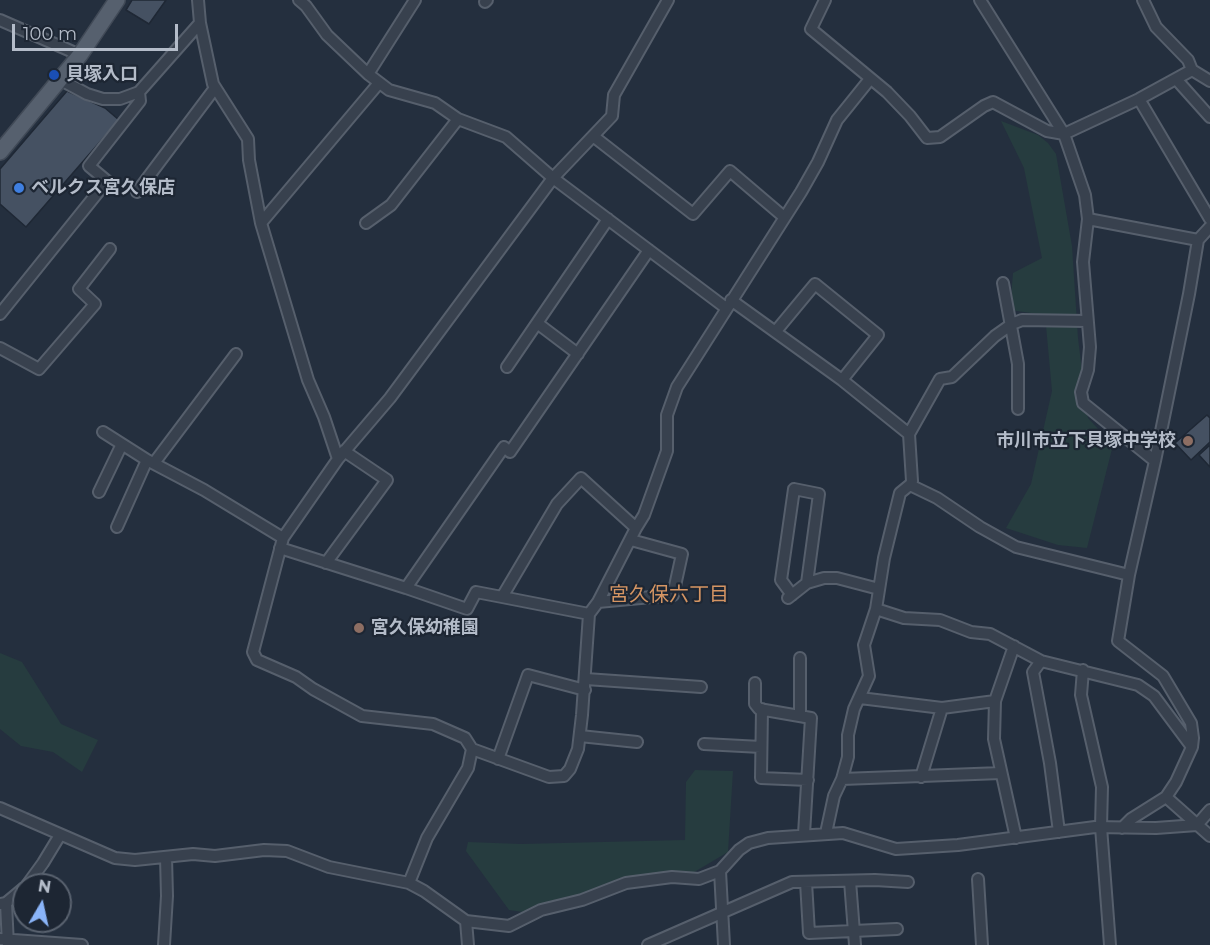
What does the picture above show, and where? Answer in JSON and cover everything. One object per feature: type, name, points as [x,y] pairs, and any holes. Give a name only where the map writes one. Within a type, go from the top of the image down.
[{"type":"main road","points":[[0,152],[80,56],[117,0]]},
{"type":"street","points":[[198,0],[200,23],[215,88],[248,139],[249,160],[261,223],[308,380],[341,455],[387,480],[326,563]]},
{"type":"street","points":[[299,0],[327,35],[368,74],[389,90],[435,103],[458,119],[506,137],[553,177],[648,250],[729,304],[776,331],[909,434]]},
{"type":"street","points":[[368,74],[415,0]]},
{"type":"street","points":[[668,0],[615,95],[612,116],[553,177],[395,391],[341,455],[281,543],[253,652],[257,660],[296,677],[362,716],[433,724],[465,738],[472,749],[549,777],[564,776],[570,769],[578,749],[580,736],[586,685],[586,632],[589,614],[598,602],[644,515],[667,451],[667,415],[677,387],[818,162],[837,120],[870,79]]},
{"type":"street","points":[[825,0],[811,29],[888,92],[927,138],[940,137],[993,102],[1047,131],[1064,134],[1139,99],[1192,70]]},
{"type":"street","points":[[980,0],[1064,134],[1085,195],[1088,219],[1083,262],[1090,347],[1088,370],[1081,392],[1083,403],[1155,461]]},
{"type":"street","points":[[1143,0],[1156,27],[1188,60],[1192,70],[1210,81]]},
{"type":"street","points":[[0,20],[80,56]]},
{"type":"street","points":[[61,80],[87,94],[103,99],[120,99],[139,93],[200,23]]},
{"type":"street","points":[[1176,79],[1210,117]]},
{"type":"street","points":[[261,223],[379,82]]},
{"type":"street","points":[[137,192],[215,88]]},
{"type":"street","points":[[0,314],[107,181],[89,166],[140,101],[139,93]]},
{"type":"street","points":[[1139,99],[1210,219]]},
{"type":"street","points":[[366,223],[391,205],[458,119]]},
{"type":"street","points":[[593,136],[693,214],[730,171],[784,217]]},
{"type":"street","points":[[507,367],[608,219]]},
{"type":"street","points":[[1088,219],[1198,240]]},
{"type":"street","points":[[1122,828],[1131,819],[1166,797],[1176,782],[1192,747],[1191,723],[1171,687],[1163,676],[1118,641],[1129,575],[1155,461],[1198,240],[1210,227]]},
{"type":"street","points":[[0,348],[39,369],[95,304],[79,289],[110,249]]},
{"type":"street","points":[[406,588],[504,447],[510,452],[648,250]]},
{"type":"street","points":[[1004,283],[1018,364],[1018,409]]},
{"type":"street","points":[[776,331],[815,284],[878,335],[842,380]]},
{"type":"street","points":[[826,833],[834,796],[848,757],[848,735],[854,709],[869,676],[864,645],[876,609],[884,558],[900,493],[912,481],[909,434],[940,379],[952,377],[995,336],[1010,325],[1022,320],[1087,321]]},
{"type":"street","points":[[537,323],[578,354]]},
{"type":"street","points":[[117,527],[151,462],[236,354]]},
{"type":"street","points":[[103,432],[281,543],[326,563],[467,609],[476,592],[589,614]]},
{"type":"street","points":[[99,492],[122,444]]},
{"type":"street","points":[[502,597],[557,504],[581,478],[636,528]]},
{"type":"street","points":[[910,485],[937,498],[980,527],[1016,547],[1129,575]]},
{"type":"street","points":[[807,583],[819,494],[794,489],[781,580],[790,596],[807,583],[824,578],[837,578],[879,589]]},
{"type":"street","points":[[598,602],[673,595],[682,554],[631,540]]},
{"type":"street","points":[[876,609],[904,618],[940,620],[971,632],[990,634],[1041,661],[1138,685],[1154,696],[1192,747]]},
{"type":"street","points":[[1014,646],[995,701],[994,739],[1016,838]]},
{"type":"street","points":[[800,658],[800,716]]},
{"type":"street","points":[[1041,661],[1033,672],[1050,763],[1059,832]]},
{"type":"street","points":[[1083,670],[1081,695],[1102,787],[1101,827],[1110,945]]},
{"type":"street","points":[[498,759],[528,675],[586,685],[701,687]]},
{"type":"street","points":[[755,683],[755,704],[759,709],[812,718],[804,834]]},
{"type":"street","points":[[860,698],[942,708],[995,701]]},
{"type":"street","points":[[921,777],[942,708]]},
{"type":"street","points":[[762,709],[760,778],[808,780]]},
{"type":"street","points":[[580,736],[637,742]]},
{"type":"street","points":[[704,744],[761,747]]},
{"type":"street","points":[[409,883],[428,838],[468,768],[472,749]]},
{"type":"street","points":[[842,779],[1001,773]]},
{"type":"street","points":[[1166,797],[1210,836]]},
{"type":"street","points":[[0,808],[115,858],[135,860],[193,854],[215,856],[264,850],[287,850],[329,867],[409,883],[466,921],[509,926],[540,910],[582,900],[626,883],[672,877],[699,879],[720,871],[739,850],[749,843],[768,838],[843,833],[896,849],[958,845],[1101,827],[1156,828],[1197,825],[1210,810]]},
{"type":"street","points":[[36,873],[60,835]]},
{"type":"street","points":[[164,945],[167,896],[166,857]]},
{"type":"street","points":[[720,871],[724,945]]},
{"type":"street","points":[[978,879],[982,945]]},
{"type":"street","points":[[648,945],[792,882],[850,880],[908,882]]},
{"type":"street","points":[[850,880],[855,945]]},
{"type":"street","points":[[806,882],[809,933],[897,929]]},
{"type":"street","points":[[3,903],[5,941],[82,945]]},
{"type":"street","points":[[466,921],[468,945]]},
{"type":"green space","points":[[1001,121],[1038,135],[1056,154],[1072,246],[1078,338],[1088,418],[1113,445],[1087,548],[1058,545],[1006,528],[1031,484],[1052,391],[1045,315],[1010,310],[1013,273],[1042,258],[1024,168]]},
{"type":"green space","points":[[0,653],[22,662],[61,724],[98,740],[82,772],[53,752],[21,746],[0,729]]},
{"type":"green space","points":[[695,770],[733,771],[728,852],[691,874],[580,895],[523,912],[509,910],[466,851],[468,842],[521,844],[685,840],[686,782]]},
{"type":"building","points":[[132,0],[166,0],[149,24],[126,10]]},
{"type":"building","points":[[67,91],[105,108],[119,120],[26,227],[0,204],[0,169]]},
{"type":"building","points":[[1207,415],[1210,418],[1210,442],[1191,460],[1175,443]]},
{"type":"building","points":[[1210,445],[1210,467],[1199,455]]},
{"type":"place","name":"貝塚入口","points":[[54,75]]},
{"type":"place","name":"ベルクス宮久保店","points":[[19,188]]},
{"type":"place","name":"市川市立下貝塚中学校","points":[[1188,441]]},
{"type":"place","name":"宮久保幼稚園","points":[[359,628]]},
{"type":"district","name":"宮久保六丁目","points":[[669,595]]}]
